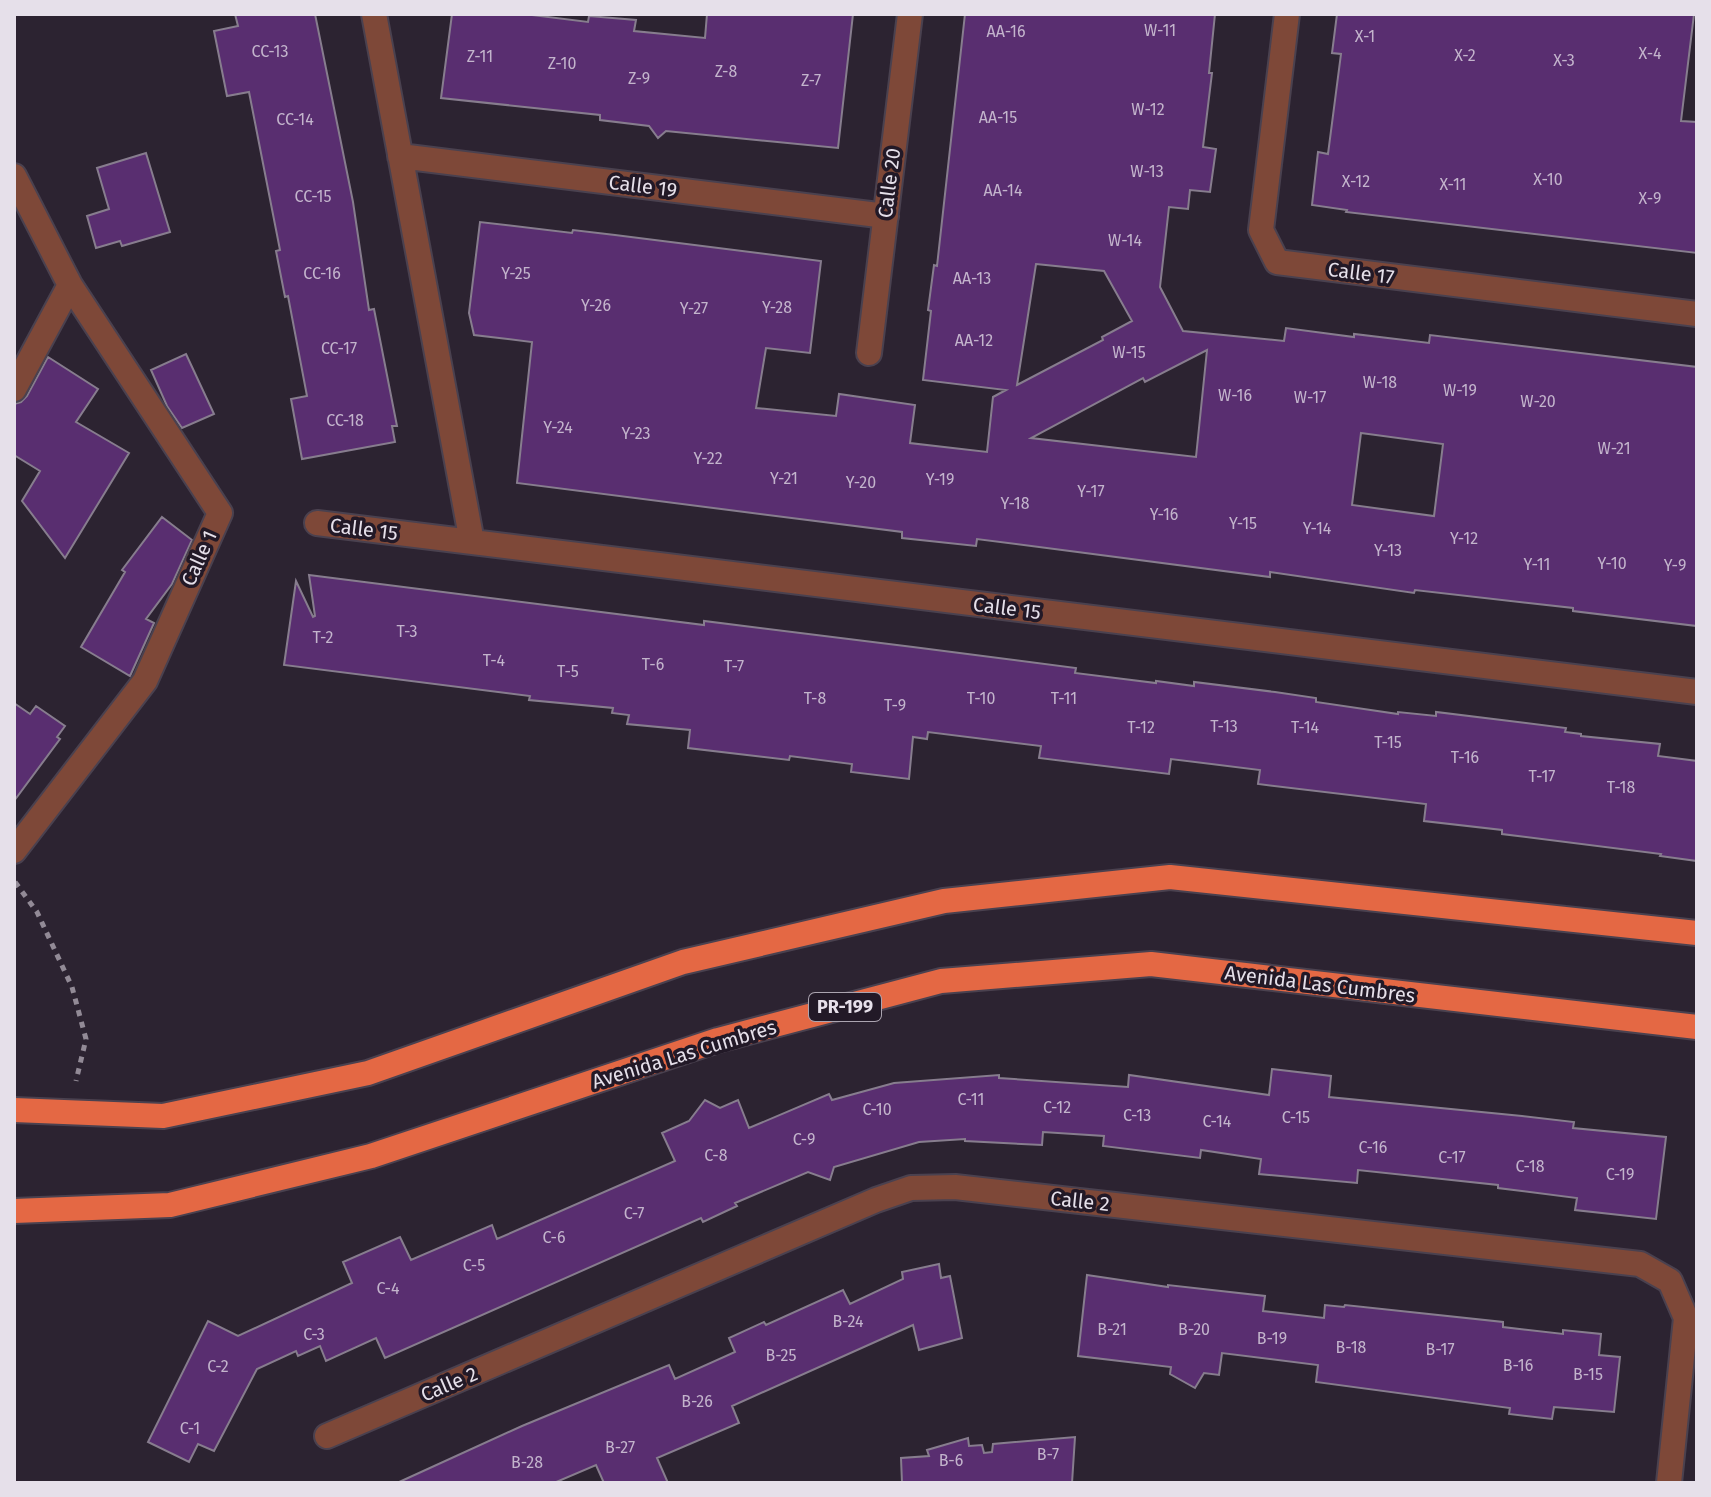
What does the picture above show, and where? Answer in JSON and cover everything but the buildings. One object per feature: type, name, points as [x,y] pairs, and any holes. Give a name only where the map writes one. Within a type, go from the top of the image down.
[{"type":"highway","points":[[14,1110],[163,1116],[368,1073],[683,962],[944,901],[1170,877],[1697,933]]},
{"type":"highway","name":"Avenida Las Cumbres","points":[[14,1211],[170,1205],[371,1156],[718,1040],[941,981],[1151,964],[1697,1027]]},
{"type":"street","points":[[374,14],[472,542]]},
{"type":"street","name":"Calle 20","points":[[869,353],[910,14]]},
{"type":"street","name":"Calle 17","points":[[1287,14],[1261,230],[1277,262],[1697,314]]},
{"type":"street","name":"Calle 19","points":[[400,156],[886,216]]},
{"type":"street","name":"Calle 1","points":[[14,176],[70,285],[220,513],[145,681],[14,851]]},
{"type":"street","points":[[14,389],[70,285]]},
{"type":"street","name":"Calle 15","points":[[317,523],[1697,692]]},
{"type":"street","name":"Calle 2","points":[[327,1436],[876,1200],[911,1188],[955,1187],[1640,1264],[1670,1281],[1686,1318],[1669,1483]]},
{"type":"path","points":[[14,881],[37,912],[72,987],[86,1039],[68,1112]]}]
